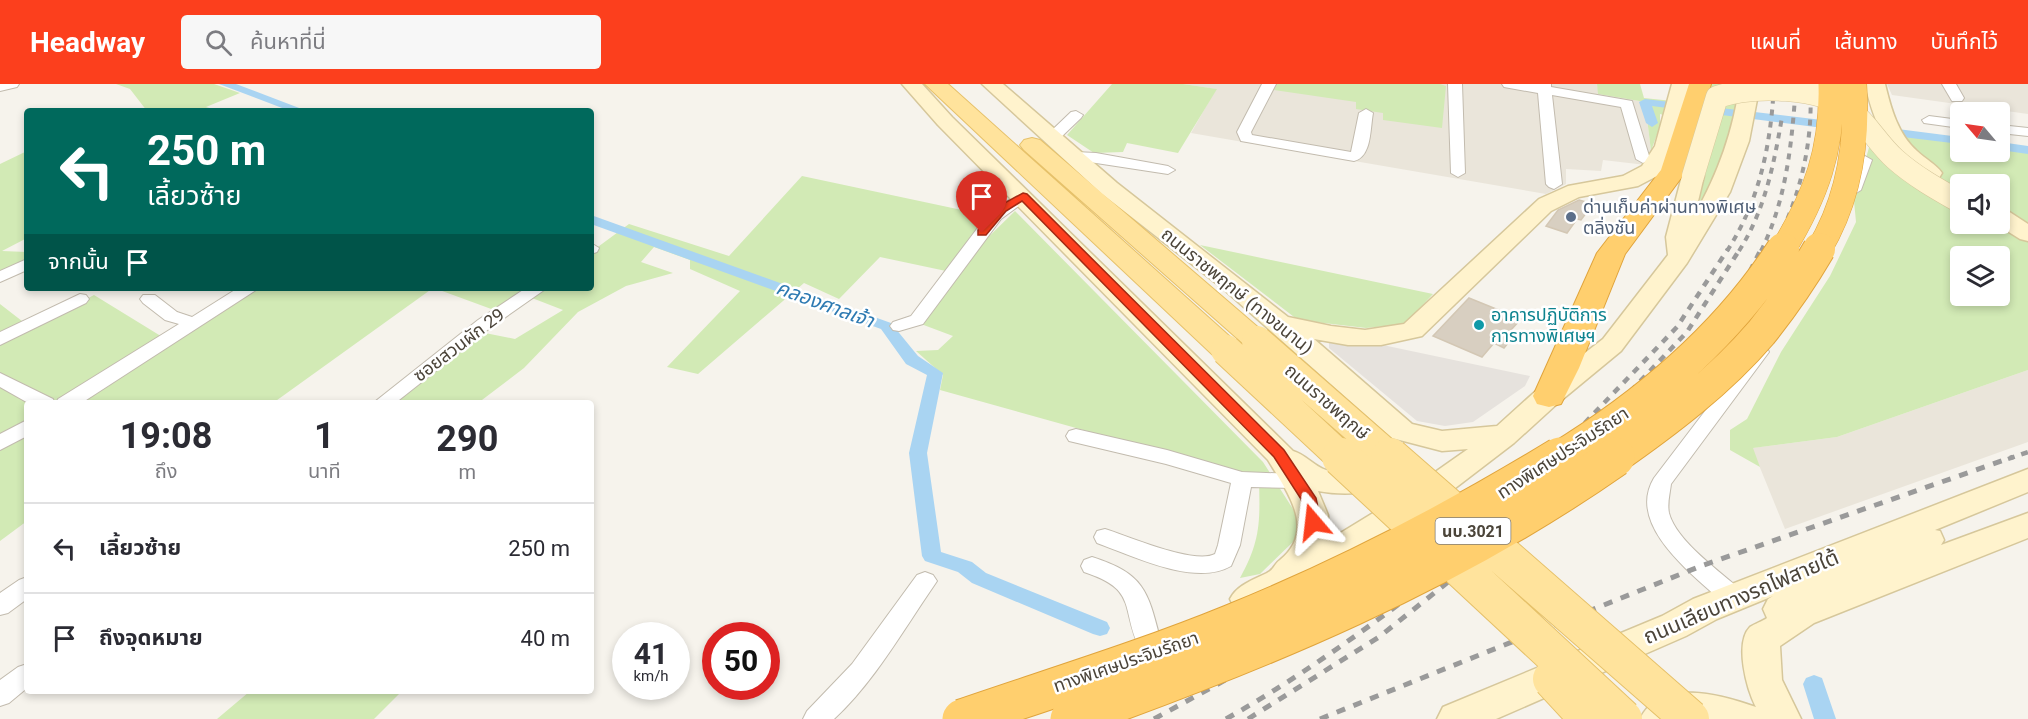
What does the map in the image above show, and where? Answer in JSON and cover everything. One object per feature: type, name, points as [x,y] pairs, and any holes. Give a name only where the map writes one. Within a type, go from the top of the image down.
[{"type":"highway","points":[[1549,396],[1611,253],[1668,180],[1680,107],[1700,84]]},
{"type":"highway","name":"ทางพิเศษประจิมรัถยา","points":[[963,719],[1231,625],[1308,592],[1408,545],[1539,471],[1612,424],[1665,383],[1704,347],[1749,298],[1783,251],[1808,208],[1828,151],[1832,122],[1831,84]]},
{"type":"highway","name":"ทางพิเศษประจิมรัถยา","points":[[1040,716],[1278,640],[1371,599],[1504,530],[1572,487],[1665,423],[1760,333],[1812,262],[1835,219],[1846,189],[1854,154],[1856,107],[1854,84]]},
{"type":"main road","points":[[914,84],[945,121],[1279,453],[1301,471],[1320,482],[1355,483],[1373,477],[1393,455],[1394,445],[1383,416]]},
{"type":"main road","points":[[914,84],[1041,189],[1072,210]]},
{"type":"main road","name":"ถนนราชพฤกษ์","points":[[936,84],[1072,210],[1254,338],[1412,525],[1623,719]]},
{"type":"main road","name":"ถนนราชพฤกษ์","points":[[965,84],[1690,719]]},
{"type":"main road","name":"ถนนราชพฤกษ์ (ทางขนาน)","points":[[992,84],[1135,210],[1230,282],[1254,338],[1383,416],[1402,431],[1429,440],[1460,440],[1505,435]]},
{"type":"main road","points":[[1875,84],[1887,126],[1901,150],[1917,164],[1950,185]]},
{"type":"main road","points":[[1678,258],[1678,237],[1693,176],[1717,97],[1734,88],[1777,87],[1834,99],[1847,107],[1868,127],[1895,159],[1950,195]]},
{"type":"main road","points":[[941,719],[1149,642],[1269,589],[1408,507],[1505,435],[1613,344],[1678,258],[1712,207],[1729,175],[1744,129],[1749,93]]},
{"type":"main road","points":[[1254,338],[1390,337],[1413,330],[1539,209],[1551,201],[1579,190],[1627,182],[1650,171],[1661,156],[1680,107]]},
{"type":"main road","points":[[2010,223],[2028,236]]},
{"type":"main road","points":[[2010,228],[2028,236]]},
{"type":"main road","points":[[1269,589],[1305,557],[1311,543],[1313,513],[1308,498],[1279,453]]},
{"type":"main road","name":"ถนนเลียบทางรถไฟสายใต้","points":[[1456,719],[1674,626],[1705,609],[2028,480]]},
{"type":"main road","points":[[1674,626],[1719,618],[1823,581],[2028,499]]},
{"type":"main road","points":[[1412,525],[1476,598],[1589,719]]},
{"type":"main road","name":"ถนนเลียบทางรถไฟสายใต้","points":[[1763,637],[1772,634],[1784,623],[1802,613],[2028,525]]},
{"type":"main road","points":[[1782,719],[1763,683],[1760,656],[1762,628],[1772,616],[1823,581]]},
{"type":"main road","points":[[1040,716],[1169,659],[1182,649],[1209,617]]},
{"type":"main road","points":[[1659,719],[1664,715],[1686,709],[1714,710],[1743,719]]},
{"type":"street","points":[[0,87],[12,84]]},
{"type":"street","points":[[1269,84],[1244,132],[1246,138],[1354,157],[1359,152],[1366,113]]},
{"type":"street","points":[[1455,84],[1458,172]]},
{"type":"street","points":[[1509,84],[1544,87],[1627,104],[1643,159]]},
{"type":"street","points":[[1949,84],[1957,98]]},
{"type":"street","points":[[1544,87],[1554,184]]},
{"type":"street","points":[[1053,137],[1076,115]]},
{"type":"street","points":[[1929,120],[1950,123]]},
{"type":"street","points":[[2010,130],[2028,132]]},
{"type":"street","points":[[1075,156],[1096,157],[1168,170]]},
{"type":"street","points":[[1734,598],[1675,544],[1659,514],[1661,483],[1810,285],[1831,250],[1864,160]]},
{"type":"street","points":[[899,326],[917,320],[995,216],[1023,196]]},
{"type":"street","points":[[0,277],[24,265]]},
{"type":"street","points":[[71,400],[245,291]]},
{"type":"street","name":"ซอยสวนผัก 29","points":[[386,400],[484,324],[534,291]]},
{"type":"street","points":[[0,339],[80,299]]},
{"type":"street","points":[[148,299],[171,316],[193,323]]},
{"type":"street","points":[[0,379],[39,400]]},
{"type":"street","points":[[0,443],[24,429]]},
{"type":"street","points":[[1076,436],[1167,457],[1242,478],[1295,481]]},
{"type":"street","points":[[1105,537],[1185,563],[1204,567],[1216,565],[1224,559],[1228,546],[1242,478]]},
{"type":"street","points":[[1092,566],[1119,575],[1130,584],[1149,642]]},
{"type":"street","points":[[816,719],[833,706],[925,581]]},
{"type":"street","points":[[0,606],[24,588]]},
{"type":"street","points":[[1,687],[24,676]]},
{"type":"shaded area","points":[[1183,84],[1597,84],[1599,94],[1645,102],[1651,151],[1646,165],[1603,160],[1601,171],[1566,169],[1566,184],[1546,194],[1191,133],[1216,89]]},
{"type":"shaded area","points":[[1887,84],[2028,84],[2028,114],[2010,111],[2010,102],[1950,103],[1892,95]]},
{"type":"shaded area","points":[[1329,338],[1359,340],[1530,376],[1525,386],[1473,422],[1445,426],[1417,421],[1329,348]]},
{"type":"shaded area","points":[[2028,370],[2028,442],[1785,529],[1752,448],[1837,437]]},
{"type":"green space","points":[[116,84],[214,84],[240,93],[206,107],[210,108],[145,108],[130,89]]},
{"type":"green space","points":[[1112,84],[1183,84],[1217,89],[1178,153],[1127,143],[1123,152],[1094,153],[1067,135]]},
{"type":"green space","points":[[1277,84],[1440,84],[1446,86],[1442,128],[1383,120],[1383,113],[1356,109],[1356,102],[1274,90]]},
{"type":"green space","points":[[1597,84],[1640,84],[1644,98],[1682,102],[1689,84],[1743,84],[1725,162],[1697,215],[1703,174],[1678,120],[1660,114],[1660,126],[1651,151],[1645,102],[1598,94]]},
{"type":"green space","points":[[1875,126],[1950,137],[1950,162],[2010,162],[2010,146],[2028,148],[2028,370],[1837,437],[1753,448],[1760,467],[1730,450],[1730,430],[1747,419],[1781,352],[1830,276],[1856,222],[1854,201]]},
{"type":"green space","points":[[24,152],[24,240],[2,251],[24,252],[24,260],[0,272],[0,164]]},
{"type":"green space","points":[[802,176],[990,216],[946,271],[880,257],[839,299],[804,283],[698,374],[667,367],[740,291],[690,269],[690,260],[654,247],[641,262],[673,273],[626,286],[578,312],[524,368],[482,400],[392,400],[480,332],[515,339],[563,310],[532,298],[541,291],[594,291],[594,250],[629,224],[729,256]]},
{"type":"green space","points":[[1015,211],[1263,462],[1300,520],[1296,539],[1260,574],[1240,578],[1256,541],[1259,479],[940,390],[943,375],[916,351],[938,350],[953,336],[921,324],[969,256]]},
{"type":"green space","points":[[1200,245],[1433,294],[1405,324],[1366,328],[1298,320]]},
{"type":"green space","points":[[248,291],[429,291],[277,400],[77,400]]},
{"type":"green space","points":[[442,291],[522,291],[494,310]]},
{"type":"green space","points":[[94,295],[164,338],[62,400],[24,400],[24,424],[0,439],[0,304],[31,328]]},
{"type":"green space","points":[[24,433],[24,523],[0,541],[0,448]]},
{"type":"green space","points":[[247,694],[399,694],[374,719],[217,719]]},
{"type":"building","name":"ด่านเก็บค่าผ่านทางพิเศษ ตลิ่งชัน","points":[[1579,200],[1593,204],[1581,220],[1577,219],[1567,233],[1546,226],[1558,210]]},
{"type":"building","name":"อาคารปฏิบัติการ การทางพิเศษฯ","points":[[1469,298],[1521,319],[1510,331],[1516,333],[1504,348],[1494,343],[1482,357],[1433,336]]},
{"type":"waterway","name":"คลองศาลเจ้า","points":[[225,84],[293,108]]},
{"type":"waterway","points":[[1652,123],[1645,102],[1839,126]]},
{"type":"waterway","points":[[1882,131],[1950,140]]},
{"type":"waterway","points":[[2010,147],[2028,150]]},
{"type":"waterway","name":"คลองศาลเจ้า","points":[[594,220],[886,326],[912,360],[935,373],[918,453],[932,556],[965,567],[979,578],[1100,628]]},
{"type":"waterway","points":[[1814,684],[1825,719]]},
{"type":"railway","points":[[1727,251],[1748,212],[1762,171],[1767,150],[1774,84]]},
{"type":"railway","points":[[1761,251],[1777,211],[1787,169],[1796,84]]},
{"type":"railway","points":[[1772,251],[1782,232],[1803,170],[1810,127],[1810,84]]},
{"type":"railway","points":[[1739,251],[1762,203],[1772,169],[1782,117]]},
{"type":"railway","points":[[1542,459],[1579,429],[1677,327],[1728,249]]},
{"type":"railway","points":[[1560,459],[1589,435],[1687,332],[1740,249]]},
{"type":"railway","points":[[1584,459],[1629,419],[1741,289],[1761,249]]},
{"type":"railway","points":[[1603,459],[1654,414],[1699,363],[1738,308],[1773,249]]},
{"type":"railway","points":[[2008,459],[2028,452]]},
{"type":"railway","points":[[1122,719],[1167,698],[1326,611],[1461,523],[1543,457]]},
{"type":"railway","points":[[1154,719],[1335,620],[1472,530],[1561,457]]},
{"type":"railway","points":[[1226,719],[1312,666],[1394,608],[1555,485],[1586,457]]},
{"type":"railway","points":[[1248,719],[1379,637],[1605,457]]},
{"type":"railway","points":[[1320,719],[1701,566],[2013,457]]},
{"type":"place","name":"ด่านเก็บค่าผ่านทางพิเศษ ตลิ่งชัน","points":[[1571,217]]},
{"type":"place","name":"อาคารปฏิบัติการ การทางพิเศษฯ","points":[[1479,325]]},
{"type":"route","points":[[982,233],[1002,209],[1023,196],[1279,453],[1308,498],[1313,513],[1313,522]]}]
